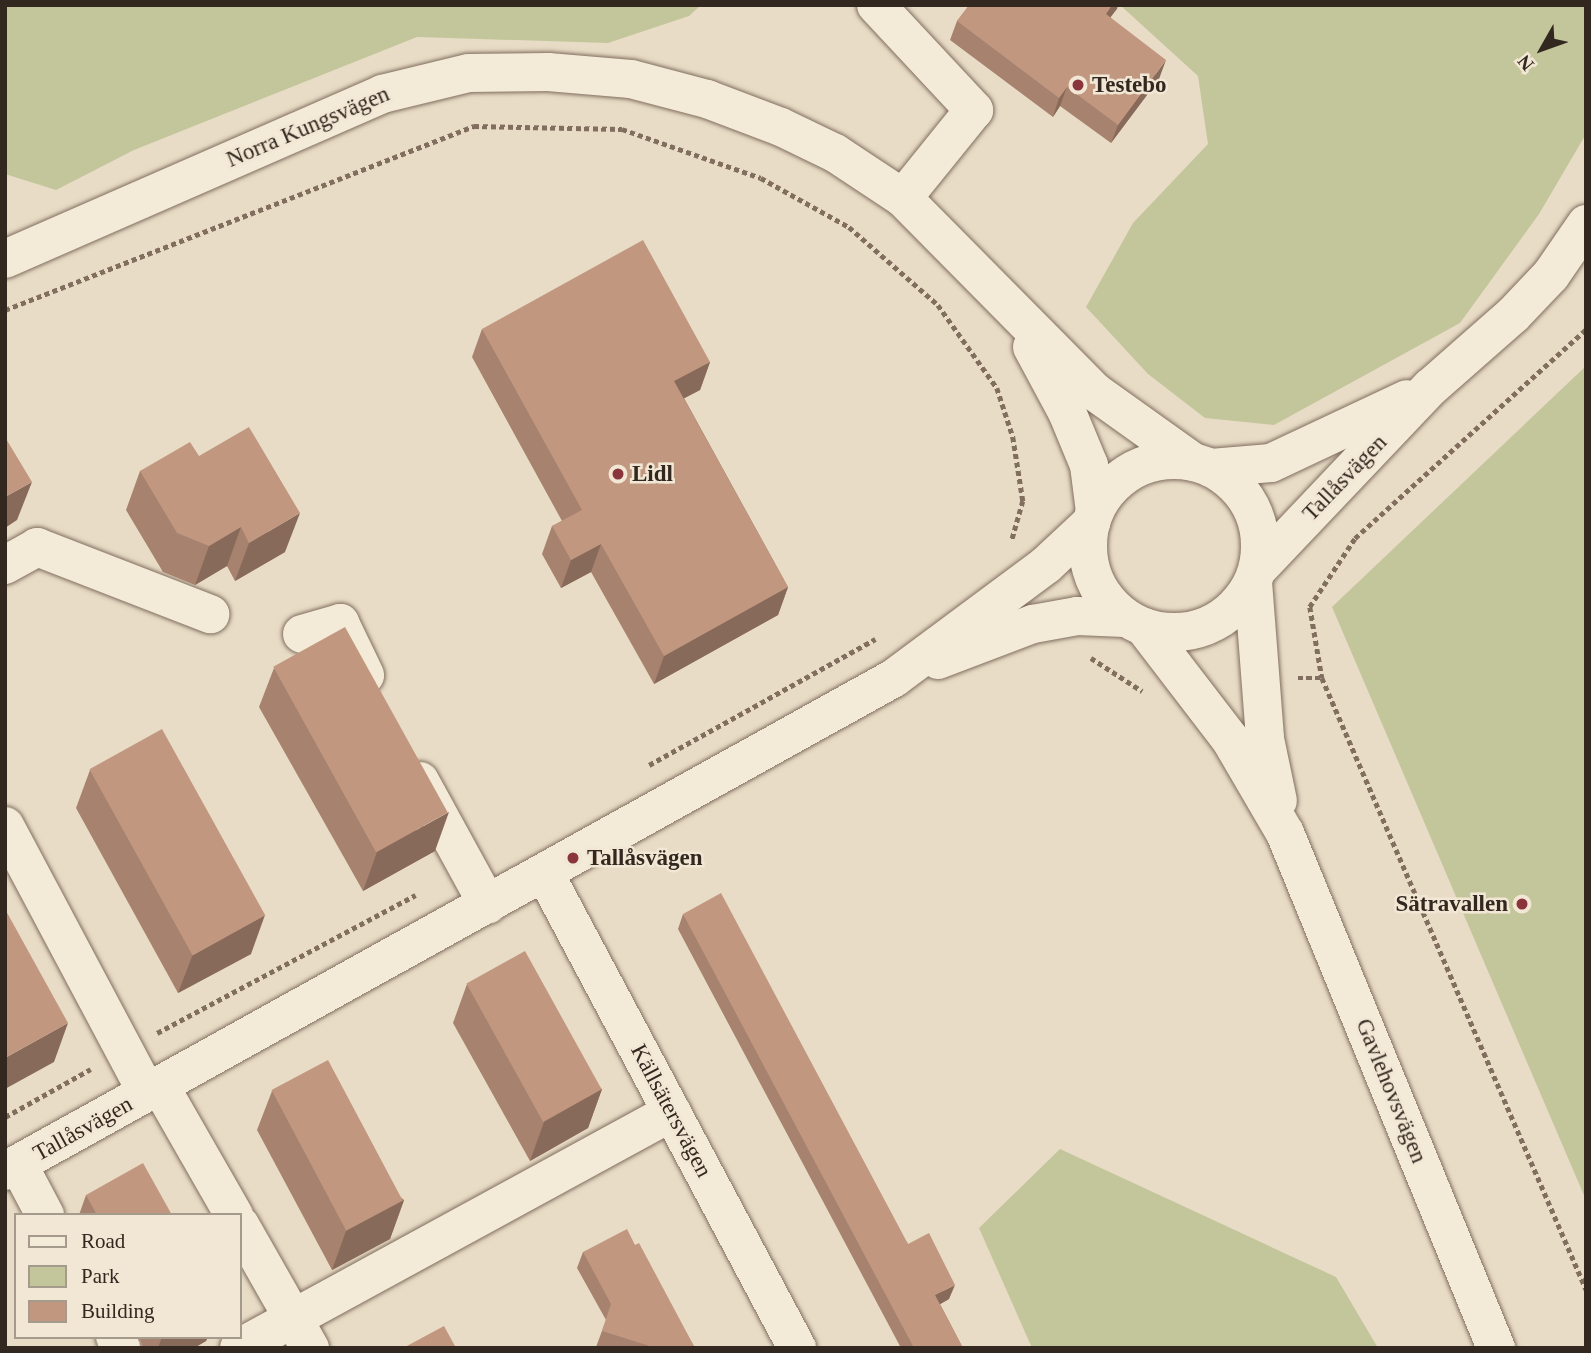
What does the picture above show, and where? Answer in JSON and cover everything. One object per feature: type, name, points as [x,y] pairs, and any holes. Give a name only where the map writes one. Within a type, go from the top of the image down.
[{"type":"street","points":[[876,5],[974,110],[903,198]]},
{"type":"street","name":"Norra Kungsvägen","points":[[5,259],[382,94],[469,73],[548,72],[631,79],[707,99],[835,153],[903,198],[963,255],[1014,314],[1094,392],[1202,465]]},
{"type":"street","name":"Tallåsvägen","points":[[894,678],[1033,624],[1077,616],[1134,622],[1169,633],[1195,631],[1219,621],[1239,604],[1256,575],[1431,387],[1522,305],[1551,275],[1586,224]]},
{"type":"street","name":"Norra Kungsvägen","points":[[1014,314],[1067,412],[1089,465],[1093,518]]},
{"type":"street","name":"Tallåsvägen","points":[[12,1168],[894,678],[1015,587],[1093,518],[1111,487],[1135,469],[1163,460],[1202,465],[1271,463],[1431,387]]},
{"type":"street","points":[[1202,465],[1247,499],[1261,545],[1256,575]]},
{"type":"street","points":[[1093,518],[1088,550],[1093,576],[1106,599],[1134,622]]},
{"type":"street","points":[[5,565],[37,547],[210,614]]},
{"type":"street","name":"Gavlehovsvägen","points":[[1256,575],[1258,679],[1265,739],[1285,833]]},
{"type":"street","name":"Gavlehovsvägen","points":[[1134,622],[1193,689],[1230,739],[1285,833],[1496,1348]]},
{"type":"street","points":[[302,634],[340,624],[382,708]]},
{"type":"street","points":[[400,743],[488,905]]},
{"type":"street","points":[[5,826],[125,1051],[154,1090],[233,1213]]},
{"type":"street","name":"Källsätersvägen","points":[[545,874],[797,1348]]},
{"type":"street","points":[[239,1348],[302,1333],[672,1112]]},
{"type":"street","points":[[12,1168],[44,1213]]},
{"type":"street","points":[[242,1228],[302,1333]]},
{"type":"path","points":[[5,310],[474,126],[622,129],[761,178],[849,227],[938,305],[996,388],[1013,437],[1023,501],[1005,561],[1015,587]]},
{"type":"path","points":[[1586,330],[1355,539],[1310,607],[1321,678],[1586,1289]]},
{"type":"path","points":[[649,765],[884,634]]},
{"type":"path","points":[[1082,657],[1094,659],[1150,696],[1193,689]]},
{"type":"path","points":[[1258,679],[1321,678]]},
{"type":"path","points":[[5,1116],[467,867]]},
{"type":"green space","points":[[5,5],[701,5],[689,16],[608,43],[417,37],[134,150],[56,190],[5,174]]},
{"type":"green space","points":[[1120,5],[1586,5],[1586,134],[1539,214],[1460,323],[1274,425],[1205,418],[1148,374],[1086,307],[1133,223],[1208,144],[1198,76]]},
{"type":"green space","name":"Sätravallen","points":[[1586,366],[1586,1200],[1332,607]]},
{"type":"green space","points":[[1060,1149],[1336,1277],[1378,1348],[1032,1348],[979,1228]]},
{"type":"building","name":"Testebo","points":[[969,5],[1112,5],[1106,14],[1166,60],[1118,125],[1067,87],[1059,98],[957,21]]},
{"type":"building","name":"Lidl","points":[[643,240],[710,362],[674,381],[788,587],[664,656],[601,544],[571,560],[552,526],[582,510],[482,329]]},
{"type":"building","points":[[249,427],[300,513],[249,543],[241,527],[209,546],[177,533],[140,471],[190,442],[199,456]]},
{"type":"building","points":[[5,437],[32,482],[5,497]]},
{"type":"building","points":[[345,627],[448,812],[376,852],[273,667]]},
{"type":"building","points":[[162,729],[265,915],[193,956],[89,769]]},
{"type":"building","points":[[721,893],[908,1244],[929,1233],[955,1285],[935,1295],[963,1348],[914,1348],[683,914]]},
{"type":"building","points":[[5,909],[68,1023],[5,1058]]},
{"type":"building","points":[[525,951],[602,1089],[543,1122],[466,983]]},
{"type":"building","points":[[328,1060],[403,1200],[346,1230],[271,1090]]},
{"type":"building","points":[[143,1163],[171,1213],[96,1213],[86,1195]]},
{"type":"building","points":[[627,1229],[635,1245],[639,1243],[695,1348],[656,1348],[602,1331],[611,1304],[583,1252]]},
{"type":"building","points":[[444,1326],[456,1348],[405,1348],[405,1347]]},
{"type":"place","name":"Testebo","points":[[1078,85]]},
{"type":"place","name":"Lidl","points":[[618,474]]},
{"type":"place","name":"Tallåsvägen","points":[[573,858]]},
{"type":"place","name":"Sätravallen","points":[[1522,904]]}]
